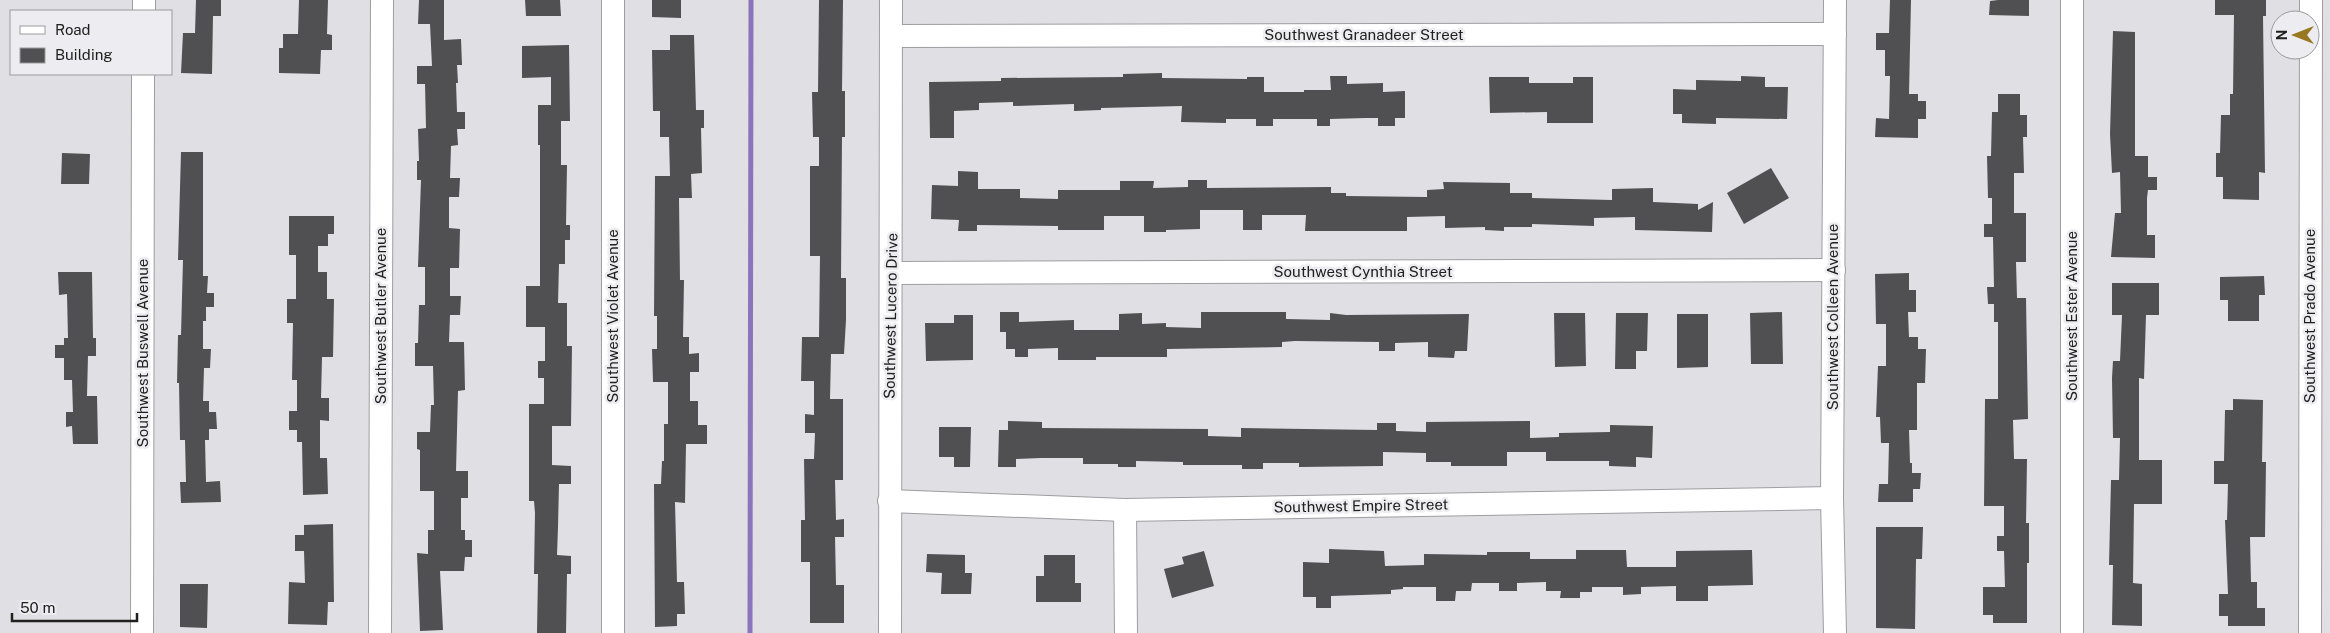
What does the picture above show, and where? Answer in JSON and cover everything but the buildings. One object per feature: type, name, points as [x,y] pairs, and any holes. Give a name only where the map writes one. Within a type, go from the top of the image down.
[{"type":"street","name":"Southwest Butler Avenue","points":[[380,633],[382,0]]},
{"type":"street","name":"Southwest Violet Avenue","points":[[613,0],[613,633]]},
{"type":"street","name":"Southwest Lucero Drive","points":[[890,633],[891,0]]},
{"type":"street","name":"Southwest Colleen Avenue","points":[[1835,633],[1832,498],[1836,0]]},
{"type":"street","name":"Southwest Ester Avenue","points":[[2072,0],[2072,633]]},
{"type":"street","name":"Southwest Prado Avenue","points":[[2310,0],[2310,633]]},
{"type":"street","name":"Southwest Granadeer Street","points":[[892,36],[1835,34]]},
{"type":"street","name":"Southwest Buswell Avenue","points":[[142,633],[144,75]]},
{"type":"street","name":"Southwest Cynthia Street","points":[[892,274],[1834,270]]},
{"type":"street","name":"Southwest Empire Street","points":[[889,501],[1125,510],[1832,498]]},
{"type":"street","points":[[1125,510],[1126,633]]},
{"type":"waterway","points":[[750,633],[751,0]]}]
